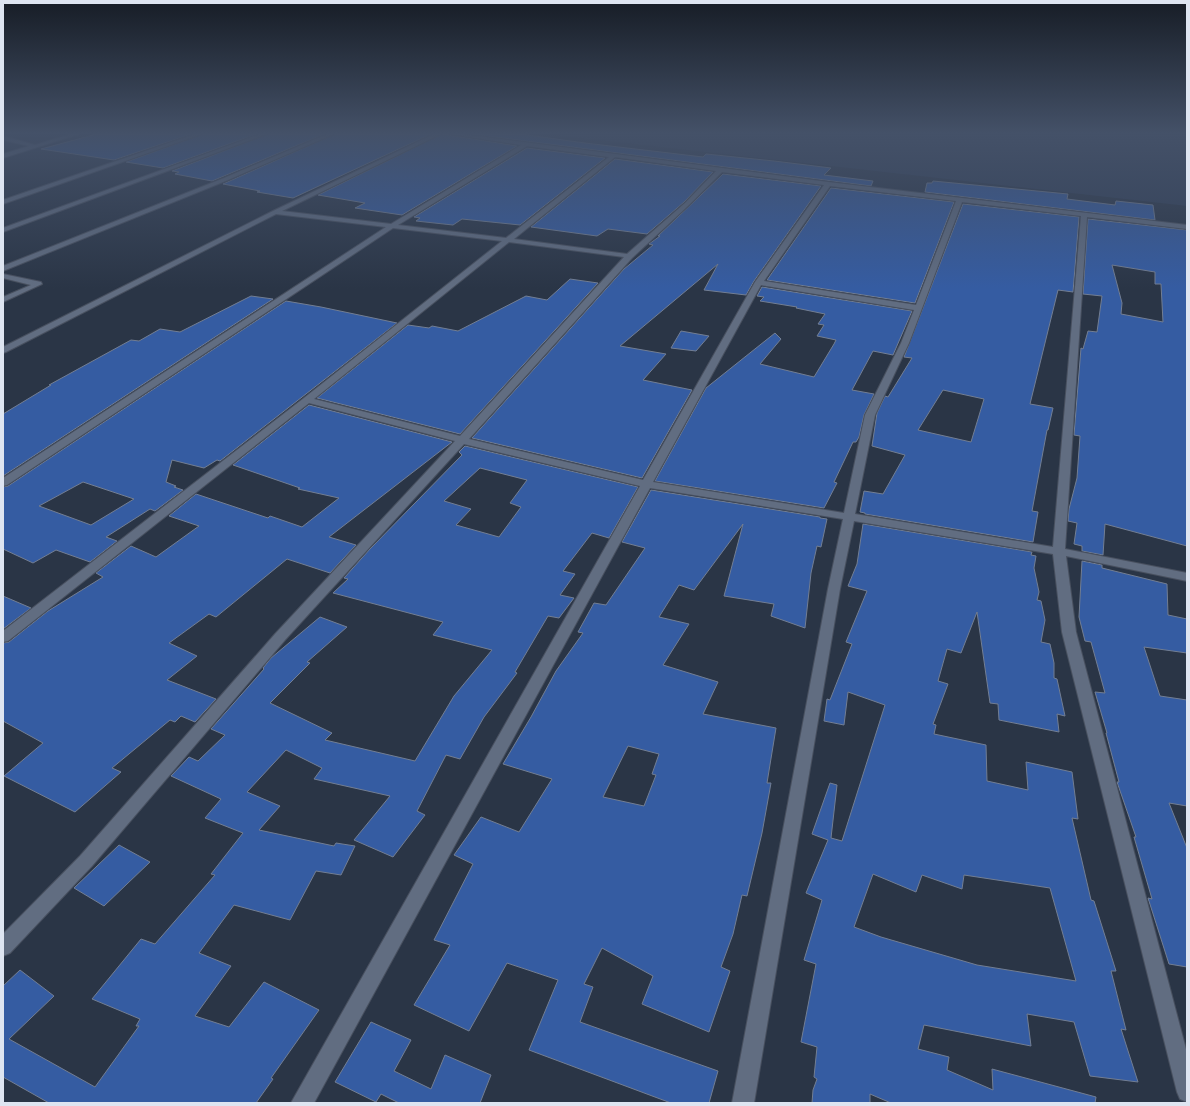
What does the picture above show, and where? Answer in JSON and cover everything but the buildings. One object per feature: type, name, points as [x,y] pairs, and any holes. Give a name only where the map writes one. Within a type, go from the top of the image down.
[{"type":"street","points":[[3,202],[50,186]]},
{"type":"street","points":[[3,230],[124,186]]},
{"type":"street","points":[[3,269],[210,186]]},
{"type":"street","points":[[3,350],[330,186]]},
{"type":"street","points":[[3,483],[392,226],[458,186]]},
{"type":"street","points":[[3,638],[307,400],[576,186]]},
{"type":"street","points":[[3,947],[86,861],[280,637],[629,256],[687,204],[705,186]]},
{"type":"street","points":[[302,1103],[759,282],[827,186]]},
{"type":"street","points":[[841,186],[1187,227]]},
{"type":"street","points":[[743,1103],[848,517],[870,415],[905,343],[960,200]]},
{"type":"street","points":[[275,212],[629,256]]},
{"type":"street","points":[[1084,214],[1059,551],[1070,632],[1187,1092]]},
{"type":"street","points":[[3,276],[38,284],[3,300]]},
{"type":"street","points":[[759,282],[919,308]]},
{"type":"street","points":[[307,400],[462,440],[646,484],[1059,551],[1187,577]]},
{"type":"shaded area","points":[[1006,186],[1187,186],[1187,206]]}]
